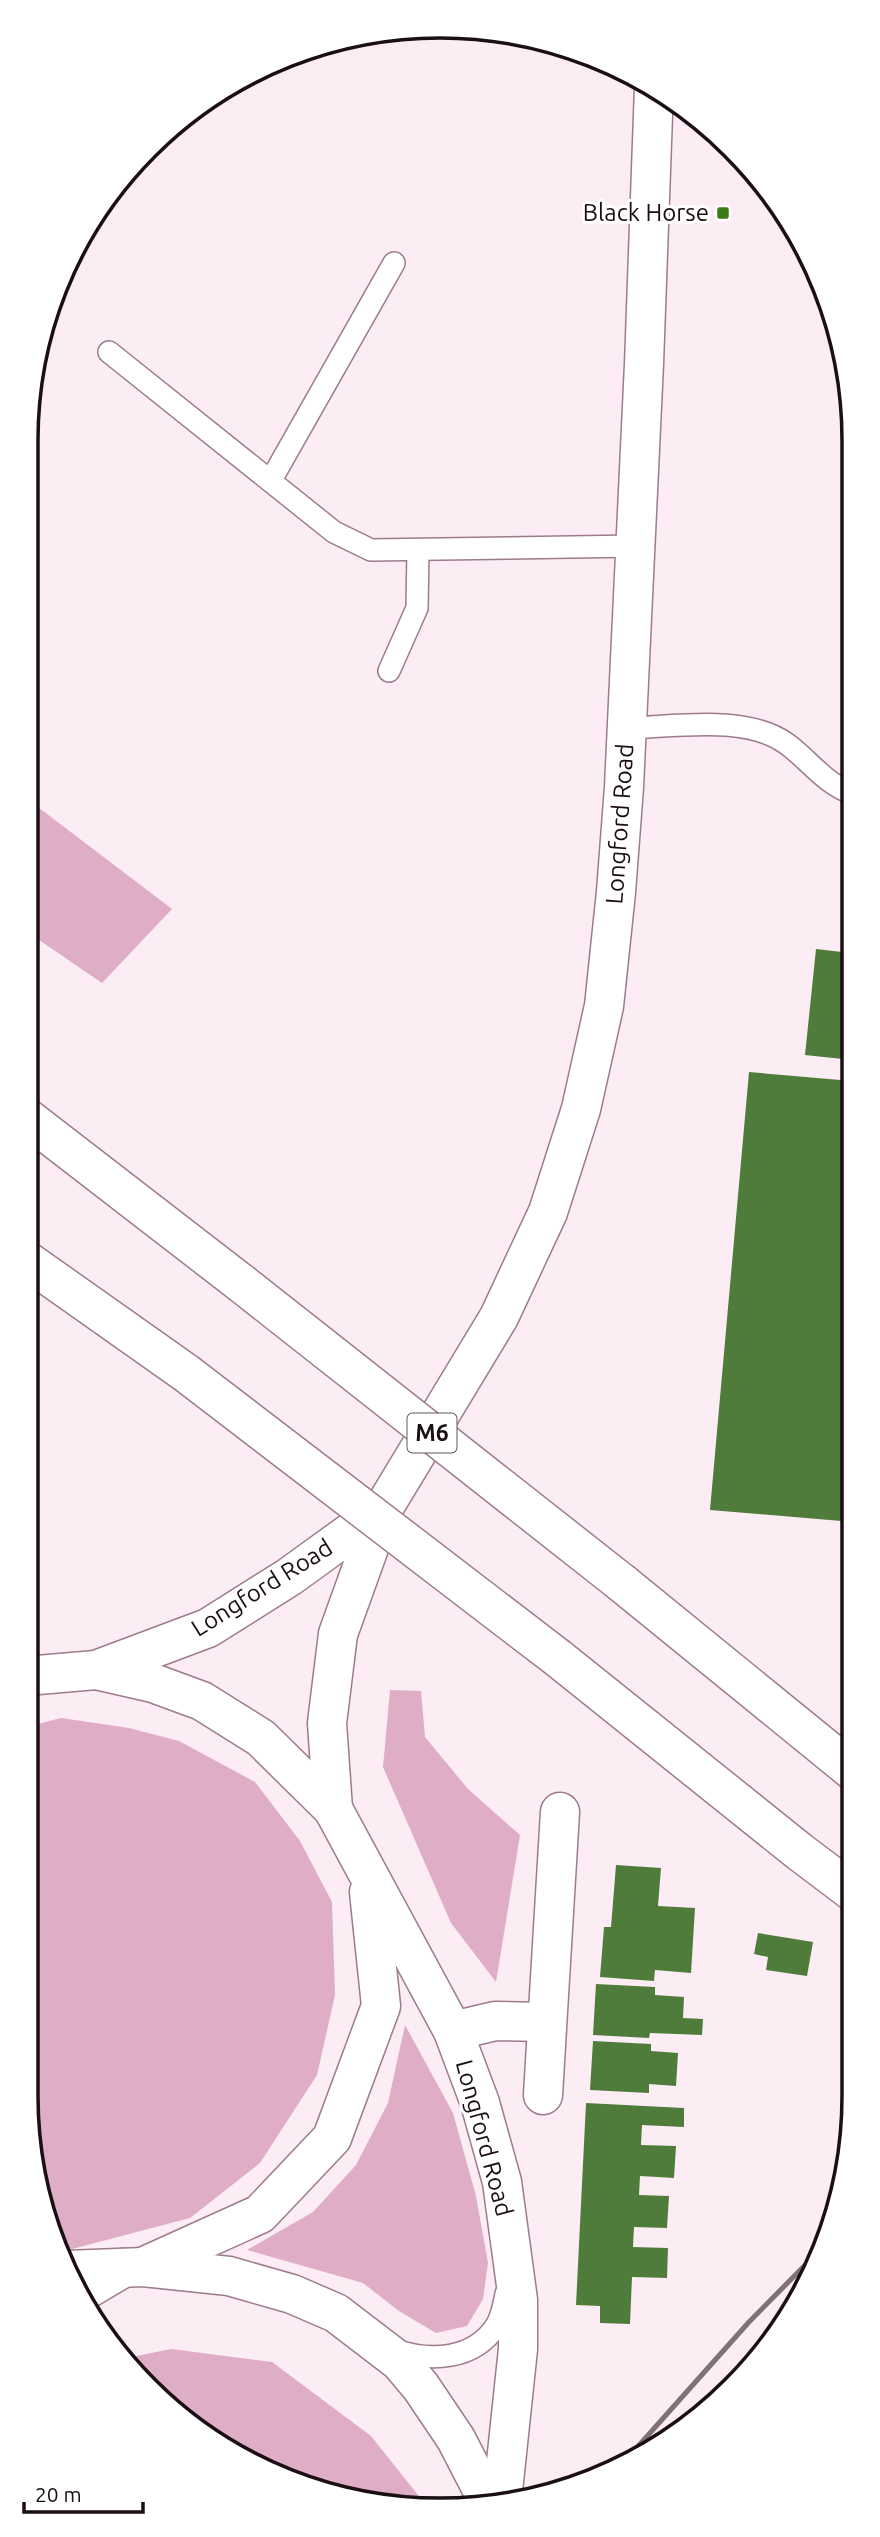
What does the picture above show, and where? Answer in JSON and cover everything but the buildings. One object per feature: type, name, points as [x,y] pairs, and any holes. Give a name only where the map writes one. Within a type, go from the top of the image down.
[{"type":"main road","name":"Longford Road","points":[[333,1809],[327,1723],[338,1634],[383,1509],[499,1317],[548,1212],[573,1135],[604,1006],[616,892],[627,728],[654,100]]},
{"type":"main road","name":"M6","points":[[38,1126],[622,1583],[842,1762]]},
{"type":"main road","points":[[38,1268],[186,1373],[558,1658],[842,1884]]},
{"type":"main road","name":"Longford Road","points":[[38,1675],[96,1670],[208,1628],[289,1577],[383,1509]]},
{"type":"main road","name":"Longford Road","points":[[96,1670],[153,1683],[202,1701],[261,1738],[333,1809],[453,2031],[480,2103],[502,2182],[518,2300],[517,2349],[503,2493]]},
{"type":"main road","points":[[542,2095],[560,1812]]},
{"type":"main road","name":"Longford Road","points":[[133,2267],[260,2214],[332,2138],[381,2006],[367,1874]]},
{"type":"main road","name":"Longford Road","points":[[453,2031],[495,2021],[546,2022]]},
{"type":"main road","name":"Longford Road","points":[[77,2270],[133,2267],[229,2276],[292,2294],[336,2313],[400,2362],[440,2412],[485,2496]]},
{"type":"main road","points":[[88,2290],[133,2267]]},
{"type":"lane","points":[[271,480],[394,262]]},
{"type":"lane","points":[[108,352],[334,531],[371,550],[636,546]]},
{"type":"lane","points":[[389,671],[417,608],[418,550]]},
{"type":"lane","points":[[627,728],[739,726],[763,731],[786,743],[818,773],[842,789]]},
{"type":"lane","name":"Longford Road","points":[[374,2340],[421,2358],[464,2352],[485,2339],[498,2324],[505,2301],[510,2279],[512,2247]]},
{"type":"shaded area","points":[[38,807],[172,909],[102,983],[38,939]]},
{"type":"shaded area","points":[[390,1690],[421,1691],[425,1737],[468,1789],[520,1835],[496,1982],[451,1923],[383,1767]]},
{"type":"shaded area","points":[[61,1718],[129,1728],[179,1741],[255,1782],[300,1841],[332,1902],[335,1995],[317,2075],[260,2163],[190,2218],[72,2249],[68,2248],[52,2201],[39,2123],[38,1724]]},
{"type":"shaded area","points":[[405,2025],[453,2113],[476,2196],[488,2263],[483,2299],[467,2326],[436,2333],[399,2311],[363,2283],[247,2250],[313,2212],[356,2165],[388,2103]]},
{"type":"shaded area","points":[[171,2349],[272,2362],[371,2436],[420,2498],[336,2485],[262,2457],[196,2416],[156,2381],[134,2357]]},
{"type":"railway","points":[[638,2447],[749,2322],[804,2266]]},
{"type":"place","name":"Black Horse","points":[[723,213]]}]
